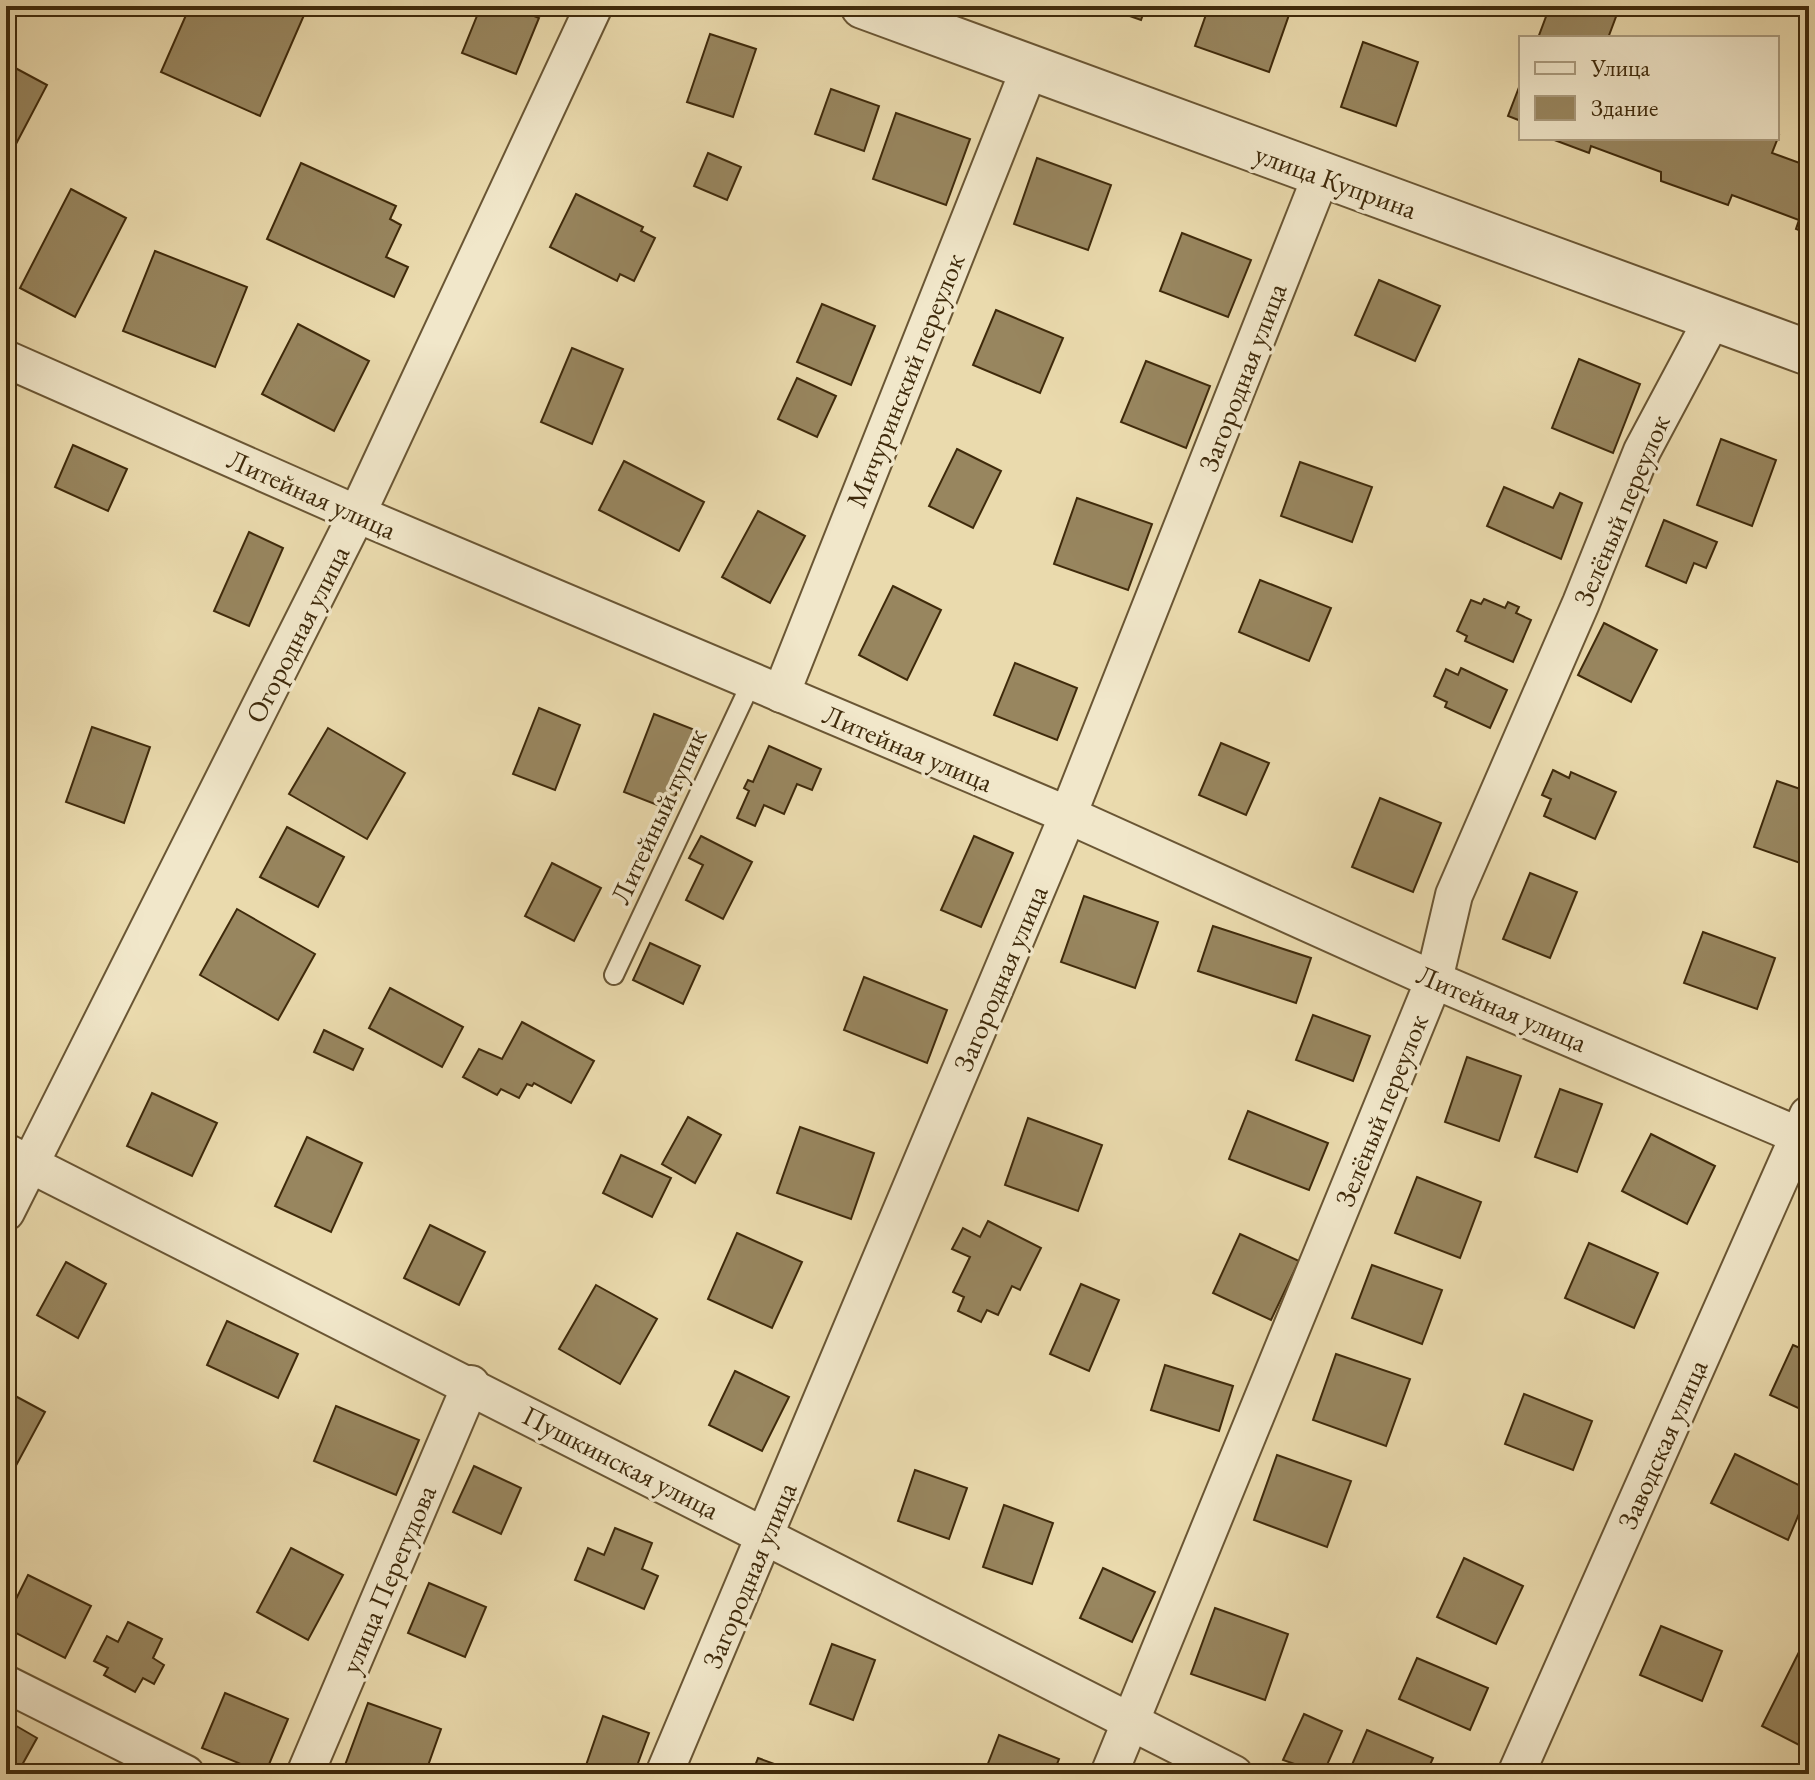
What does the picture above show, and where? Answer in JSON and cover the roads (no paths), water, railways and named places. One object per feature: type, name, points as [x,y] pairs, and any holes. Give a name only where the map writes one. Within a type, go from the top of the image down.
[{"type":"street","name":"Огородная улица","points":[[6,1212],[18,1158],[357,514],[594,6]]},
{"type":"street","name":"улица Куприна","points":[[863,6],[1809,353]]},
{"type":"street","name":"Мичуринский переулок","points":[[766,688],[1030,67]]},
{"type":"street","name":"Загородная улица","points":[[664,1774],[1068,815],[1321,176]]},
{"type":"street","name":"Зелёный переулок","points":[[1109,1774],[1434,980],[1454,895],[1581,603],[1642,451],[1713,318]]},
{"type":"street","name":"Литейная улица","points":[[6,359],[357,514],[1068,815],[1434,980],[1806,1129]]},
{"type":"street","name":"Заводская улица","points":[[1516,1774],[1806,1129]]},
{"type":"street","name":"Пушкинская улица","points":[[18,1158],[471,1384],[1234,1774]]},
{"type":"street","name":"улица Перегудова","points":[[305,1774],[471,1384]]},
{"type":"street","points":[[6,1684],[186,1774]]},
{"type":"lane","name":"Литейный тупик","points":[[614,975],[766,688]]}]
